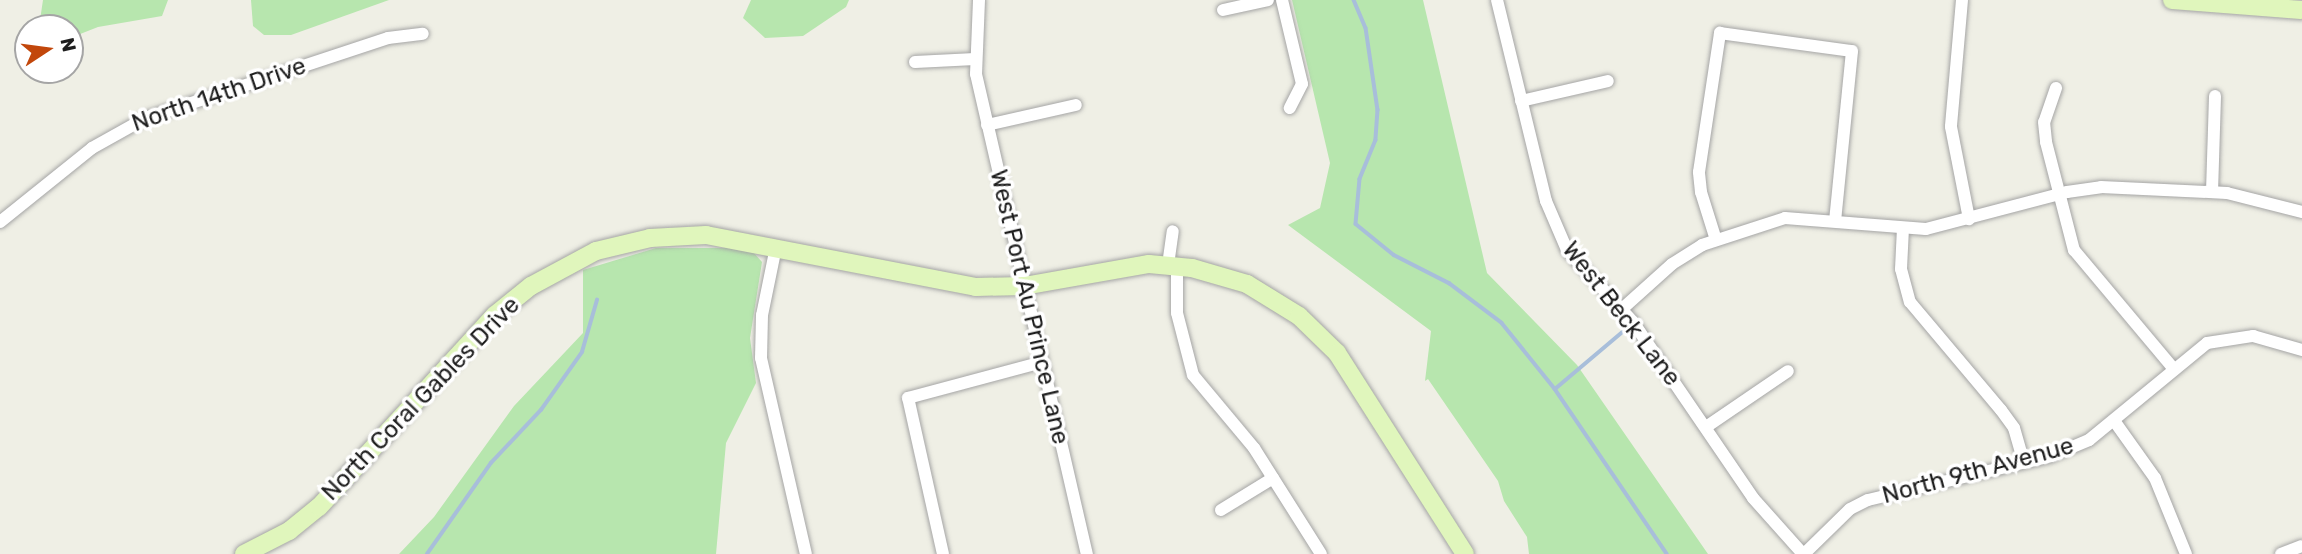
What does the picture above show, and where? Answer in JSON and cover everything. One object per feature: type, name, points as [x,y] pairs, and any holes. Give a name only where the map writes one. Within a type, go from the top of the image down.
[{"type":"street","name":"West Port Au Prince Lane","points":[[979,0],[975,59],[987,125],[1087,554]]},
{"type":"street","points":[[1223,10],[1268,0]]},
{"type":"street","points":[[1282,0],[1302,84],[1290,108]]},
{"type":"street","name":"West Beck Lane","points":[[1497,0],[1553,225],[1583,271],[1622,309],[1753,498],[1803,554]]},
{"type":"street","points":[[1962,0],[1951,127],[1969,219]]},
{"type":"street","points":[[2172,0],[2302,10]]},
{"type":"street","points":[[1716,240],[1701,192],[1699,172],[1720,33],[1853,51],[1835,220]]},
{"type":"street","name":"North 14th Drive","points":[[0,222],[102,141],[146,118],[388,38],[423,34]]},
{"type":"street","points":[[915,62],[975,59]]},
{"type":"street","points":[[1521,101],[1608,81]]},
{"type":"street","points":[[2056,88],[2044,122],[2057,194],[2080,261],[2174,369]]},
{"type":"street","points":[[2212,191],[2215,96]]},
{"type":"street","points":[[987,125],[1076,105]]},
{"type":"street","points":[[1622,309],[1672,264],[1716,240],[1785,218],[1926,229],[2057,194],[2101,187],[2212,191],[2261,199],[2302,212]]},
{"type":"street","points":[[1903,228],[1901,269],[1910,302],[2001,410],[2017,434],[2024,463]]},
{"type":"street","points":[[1173,231],[1177,313],[1193,375],[1273,478],[1321,554]]},
{"type":"street","name":"North Coral Gables Drive","points":[[244,554],[289,531],[319,507],[495,315],[531,285],[583,256],[623,244],[676,235],[726,236],[947,285],[1024,286],[1111,267],[1173,266],[1247,284],[1281,302],[1321,335],[1361,386],[1465,554]]},
{"type":"street","points":[[776,247],[762,315],[761,358],[806,554]]},
{"type":"street","name":"North 9th Avenue","points":[[1803,554],[1857,504],[2071,450],[2115,422],[2174,369],[2207,344],[2231,337],[2265,338],[2302,349]]},
{"type":"street","points":[[943,554],[908,398],[1042,362]]},
{"type":"street","points":[[1706,427],[1788,372]]},
{"type":"street","points":[[2115,422],[2155,478],[2186,554]]},
{"type":"street","points":[[1221,510],[1273,478]]},
{"type":"street","points":[[2281,554],[2302,546]]},
{"type":"green space","points":[[43,0],[168,0],[162,16],[98,27],[84,32],[84,14],[41,14]]},
{"type":"green space","points":[[251,0],[389,0],[291,35],[264,35],[253,26]]},
{"type":"green space","points":[[751,0],[849,0],[846,7],[803,36],[765,38],[743,18]]},
{"type":"green space","points":[[1292,0],[1423,0],[1487,273],[1577,365],[1708,554],[1529,554],[1527,537],[1504,501],[1498,481],[1428,379],[1425,381],[1431,331],[1288,225],[1320,208],[1330,163]]},
{"type":"green space","points":[[656,248],[727,248],[754,253],[762,262],[750,338],[756,383],[726,443],[716,554],[399,554],[434,517],[514,406],[583,333],[583,270]]},
{"type":"waterway","points":[[1354,0],[1366,28],[1378,110],[1376,140],[1360,179],[1356,224],[1394,255],[1449,283],[1502,323],[1555,389],[1667,554]]},
{"type":"waterway","points":[[427,554],[491,463],[541,410],[582,352],[597,300]]},
{"type":"waterway","points":[[1555,389],[1632,324]]}]
